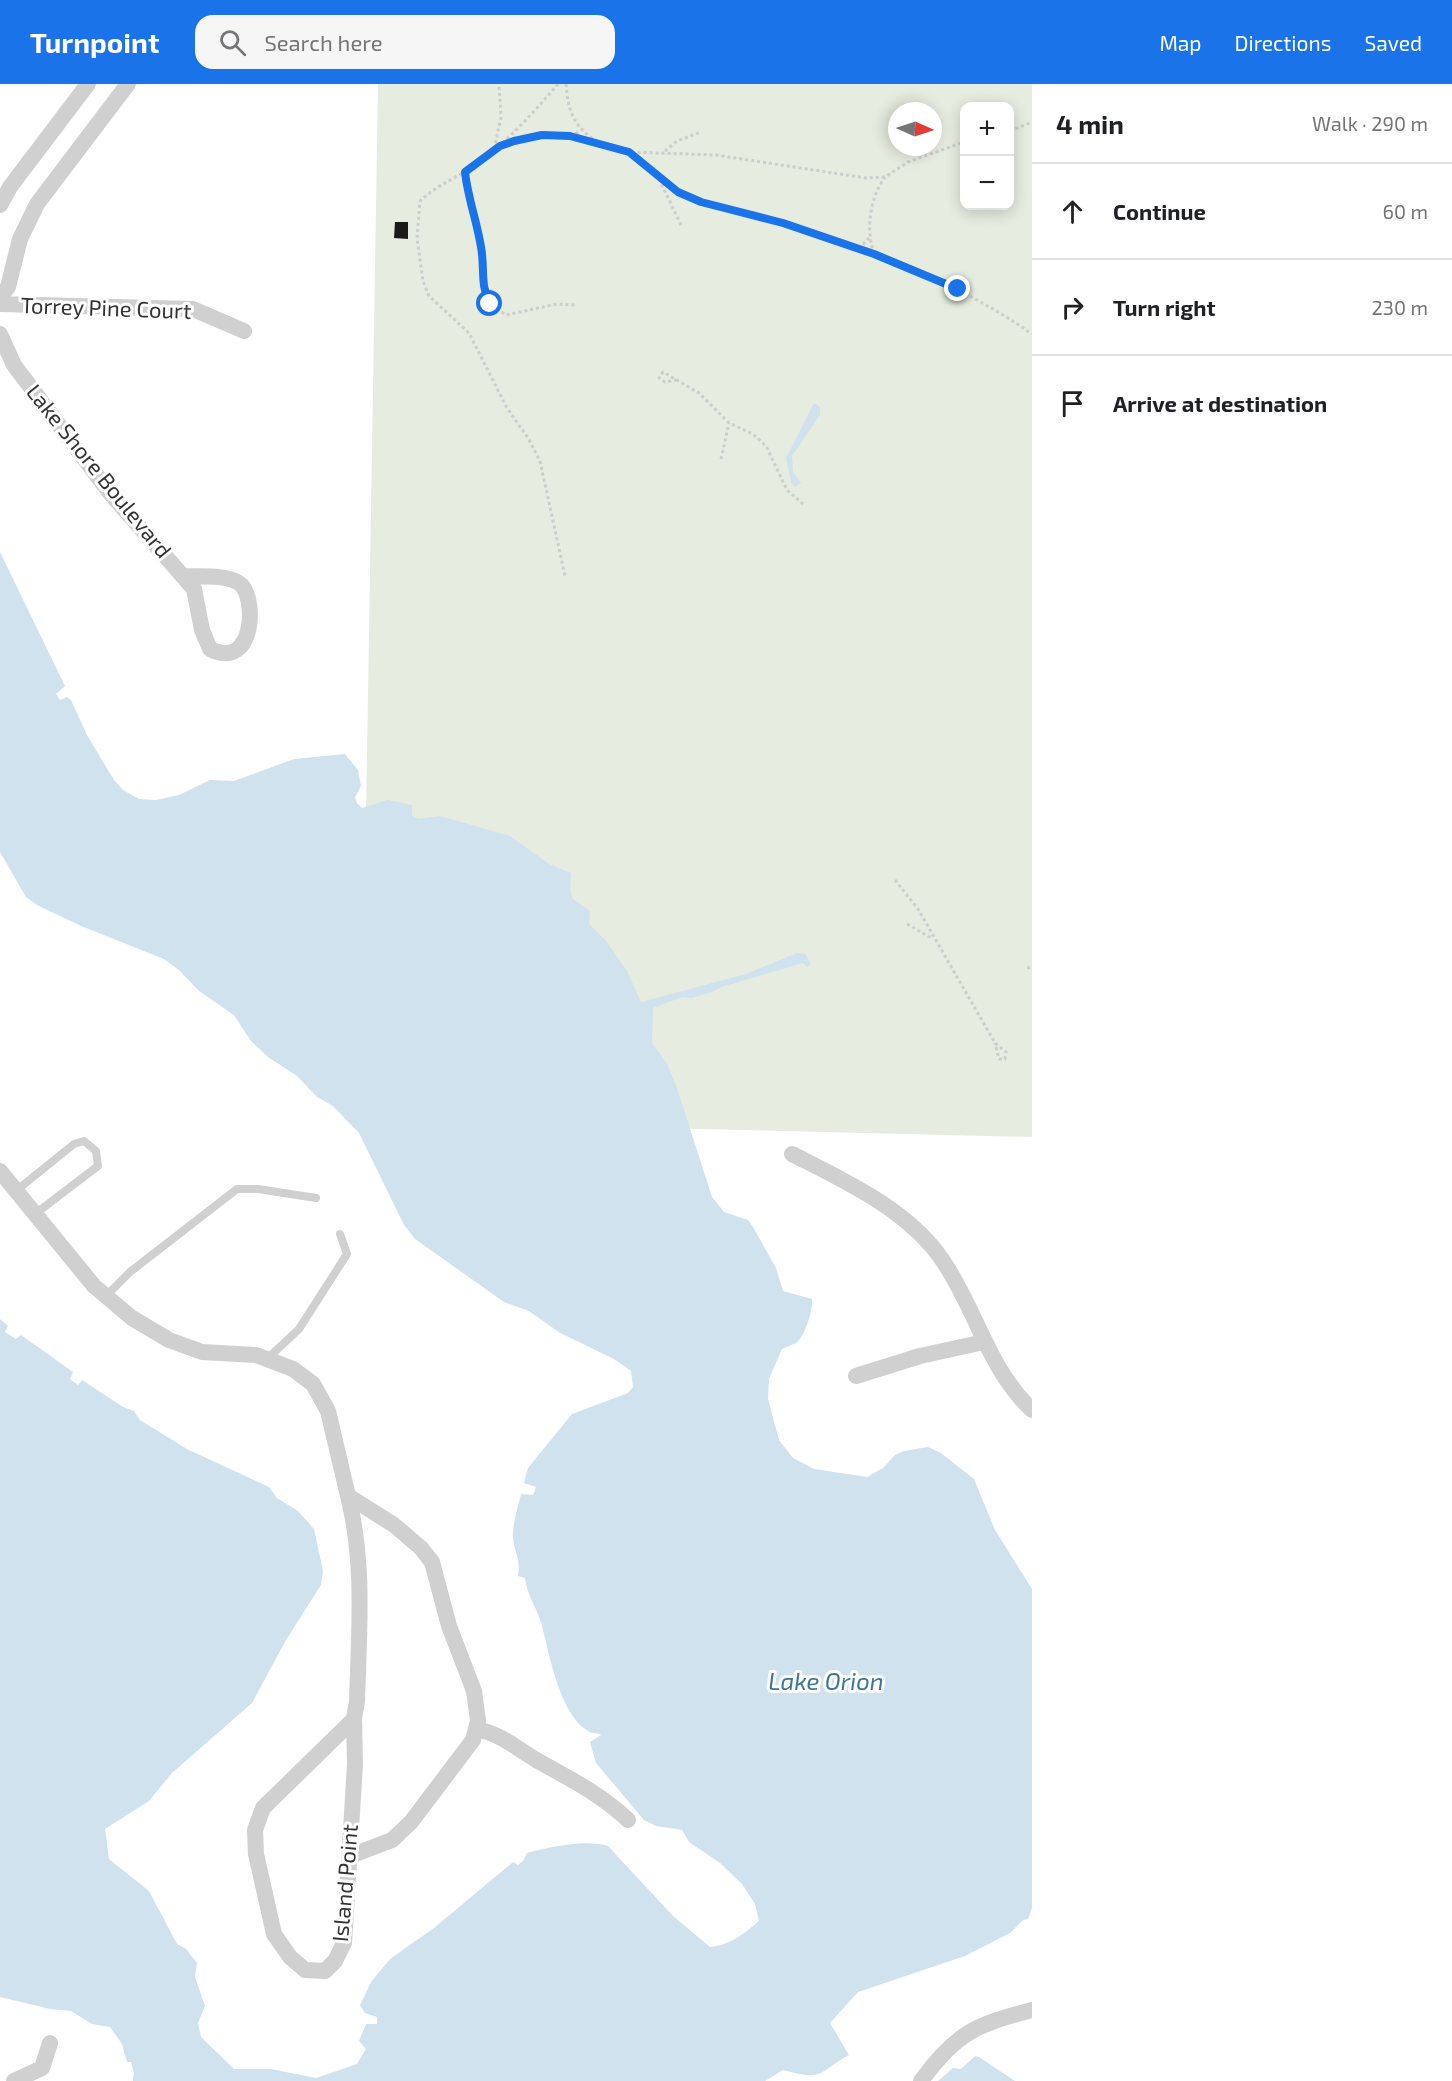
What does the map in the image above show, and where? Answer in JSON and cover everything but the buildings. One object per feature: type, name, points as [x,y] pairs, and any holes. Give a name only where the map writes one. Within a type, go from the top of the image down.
[{"type":"street","points":[[0,205],[10,187],[88,84]]},
{"type":"street","points":[[0,297],[8,287],[20,239],[37,204],[128,84]]},
{"type":"street","name":"Torrey Pine Court","points":[[0,304],[193,309],[244,331]]},
{"type":"street","name":"Lake Shore Boulevard","points":[[0,334],[14,365],[110,493],[184,576],[197,597],[202,630],[210,649],[218,652],[237,651],[247,636],[246,591],[241,585],[224,578],[184,576]]},
{"type":"street","points":[[792,1154],[836,1176],[902,1217],[943,1260],[984,1342],[1019,1397],[1032,1410]]},
{"type":"street","name":"Island Point","points":[[0,1171],[68,1256],[106,1296],[132,1318],[169,1340],[202,1352],[256,1355],[293,1369],[314,1384],[328,1411],[356,1529],[359,1569],[357,1701],[354,1719],[356,1740],[344,1943],[334,1961],[325,1971],[306,1970],[290,1957],[274,1934],[256,1854],[255,1830],[263,1808],[354,1719]]},
{"type":"street","points":[[856,1376],[920,1356],[984,1342]]},
{"type":"street","points":[[348,1496],[394,1525],[421,1548],[432,1563],[448,1626],[474,1691],[478,1720],[473,1740],[411,1822],[392,1840],[350,1856]]},
{"type":"street","points":[[476,1729],[495,1733],[537,1760],[576,1780],[613,1805],[628,1820]]},
{"type":"street","points":[[921,2081],[937,2059],[963,2034],[1002,2018],[1032,2010]]},
{"type":"street","points":[[14,2081],[42,2068],[50,2043]]},
{"type":"lane","points":[[17,1190],[74,1144],[84,1141],[96,1151],[98,1166],[35,1214]]},
{"type":"lane","points":[[106,1296],[139,1264],[237,1189],[258,1189],[316,1198]]},
{"type":"lane","points":[[267,1359],[299,1329],[346,1254],[340,1234]]},
{"type":"path","points":[[494,151],[501,118],[499,84]]},
{"type":"path","points":[[558,84],[500,146],[465,172],[434,188],[420,201],[417,238],[423,281],[429,296],[469,333],[479,348],[507,408],[540,460],[565,576]]},
{"type":"path","points":[[566,84],[571,109],[581,131],[601,143]]},
{"type":"path","points":[[1014,129],[1032,122]]},
{"type":"path","points":[[570,136],[581,131]]},
{"type":"path","points":[[664,152],[677,141],[701,132]]},
{"type":"path","points":[[500,146],[542,135],[570,136],[629,152],[664,152],[742,158],[825,173],[885,177]]},
{"type":"path","points":[[874,254],[869,238],[874,201],[878,186],[885,177],[908,162],[960,143]]},
{"type":"path","points":[[629,152],[678,192],[701,202],[783,223],[874,254],[958,289],[1032,334]]},
{"type":"path","points":[[465,172],[468,197],[482,253],[482,289],[490,304],[506,315],[557,304],[576,306]]},
{"type":"path","points":[[659,177],[682,227]]},
{"type":"path","points":[[859,249],[869,238]]},
{"type":"path","points":[[677,380],[664,382],[659,378],[663,372],[677,380],[699,393],[729,423],[753,434],[766,446],[787,490],[803,504]]},
{"type":"path","points":[[721,459],[729,423]]},
{"type":"path","points":[[895,880],[918,909],[995,1043],[999,1059],[1005,1059],[1006,1052],[995,1043]]},
{"type":"path","points":[[907,924],[935,940]]},
{"type":"path","points":[[1027,968],[1032,967]]},
{"type":"shaded area","points":[[378,84],[1032,84],[1032,1137],[361,1121]]},
{"type":"water","points":[[814,403],[820,407],[820,415],[792,456],[793,472],[801,483],[795,487],[791,482],[786,458]]},
{"type":"water","name":"Lake Orion","points":[[0,552],[65,686],[56,694],[60,700],[67,697],[71,700],[87,735],[114,780],[123,790],[139,799],[156,800],[179,795],[210,780],[234,781],[294,759],[345,754],[358,770],[361,786],[355,797],[362,808],[388,800],[412,805],[412,815],[418,819],[440,816],[510,836],[549,864],[571,873],[570,890],[573,899],[590,911],[589,924],[606,941],[627,971],[641,1002],[746,974],[797,953],[805,954],[811,964],[807,967],[803,963],[692,998],[682,997],[653,1008],[652,1043],[667,1064],[677,1088],[712,1197],[724,1212],[748,1220],[776,1268],[783,1291],[812,1299],[810,1316],[802,1335],[796,1343],[782,1349],[769,1379],[768,1399],[779,1440],[793,1458],[814,1469],[867,1477],[883,1468],[895,1455],[904,1451],[928,1447],[941,1453],[974,1479],[995,1530],[1032,1589],[1032,1908],[1028,1919],[1023,1920],[1010,1933],[965,1956],[858,1992],[830,2023],[849,2055],[819,2074],[806,2075],[783,2070],[765,2081],[133,2081],[134,2073],[131,2062],[127,2062],[122,2044],[110,2027],[92,2024],[71,2011],[50,2009],[0,1997],[0,1319],[8,1326],[5,1332],[16,1339],[21,1335],[73,1372],[70,1379],[78,1385],[82,1380],[123,1407],[134,1411],[140,1420],[187,1449],[269,1487],[277,1498],[298,1511],[314,1529],[323,1571],[321,1585],[286,1640],[252,1703],[172,1773],[149,1801],[105,1829],[109,1859],[149,1891],[177,1944],[186,1949],[197,1963],[195,1977],[205,2006],[198,2023],[201,2037],[234,2069],[271,2069],[316,2078],[357,2064],[366,2049],[359,2041],[366,2024],[377,2024],[377,2017],[365,2013],[360,2005],[371,1982],[390,1959],[434,1928],[513,1862],[518,1865],[527,1853],[556,1846],[589,1843],[608,1846],[673,1916],[710,1947],[731,1941],[759,1921],[755,1904],[742,1884],[720,1863],[689,1842],[682,1830],[656,1826],[644,1820],[596,1763],[590,1742],[601,1735],[588,1731],[578,1723],[562,1697],[541,1622],[525,1578],[518,1576],[519,1564],[513,1538],[514,1522],[521,1494],[533,1495],[536,1487],[524,1483],[528,1468],[572,1414],[628,1393],[633,1387],[631,1371],[614,1359],[560,1333],[529,1311],[504,1302],[415,1239],[404,1225],[359,1133],[333,1106],[317,1097],[297,1076],[268,1057],[251,1041],[234,1015],[199,991],[179,970],[164,959],[81,926],[37,905],[26,897],[0,852]]},
{"type":"water","points":[[975,2056],[1015,2081],[938,2081],[953,2068],[961,2069]]},
{"type":"route","points":[[490,304],[482,289],[482,253],[468,197],[465,172],[500,146],[542,135],[570,136],[629,152],[646,163],[678,192],[701,202],[729,207],[783,223],[874,254],[958,289]]}]
